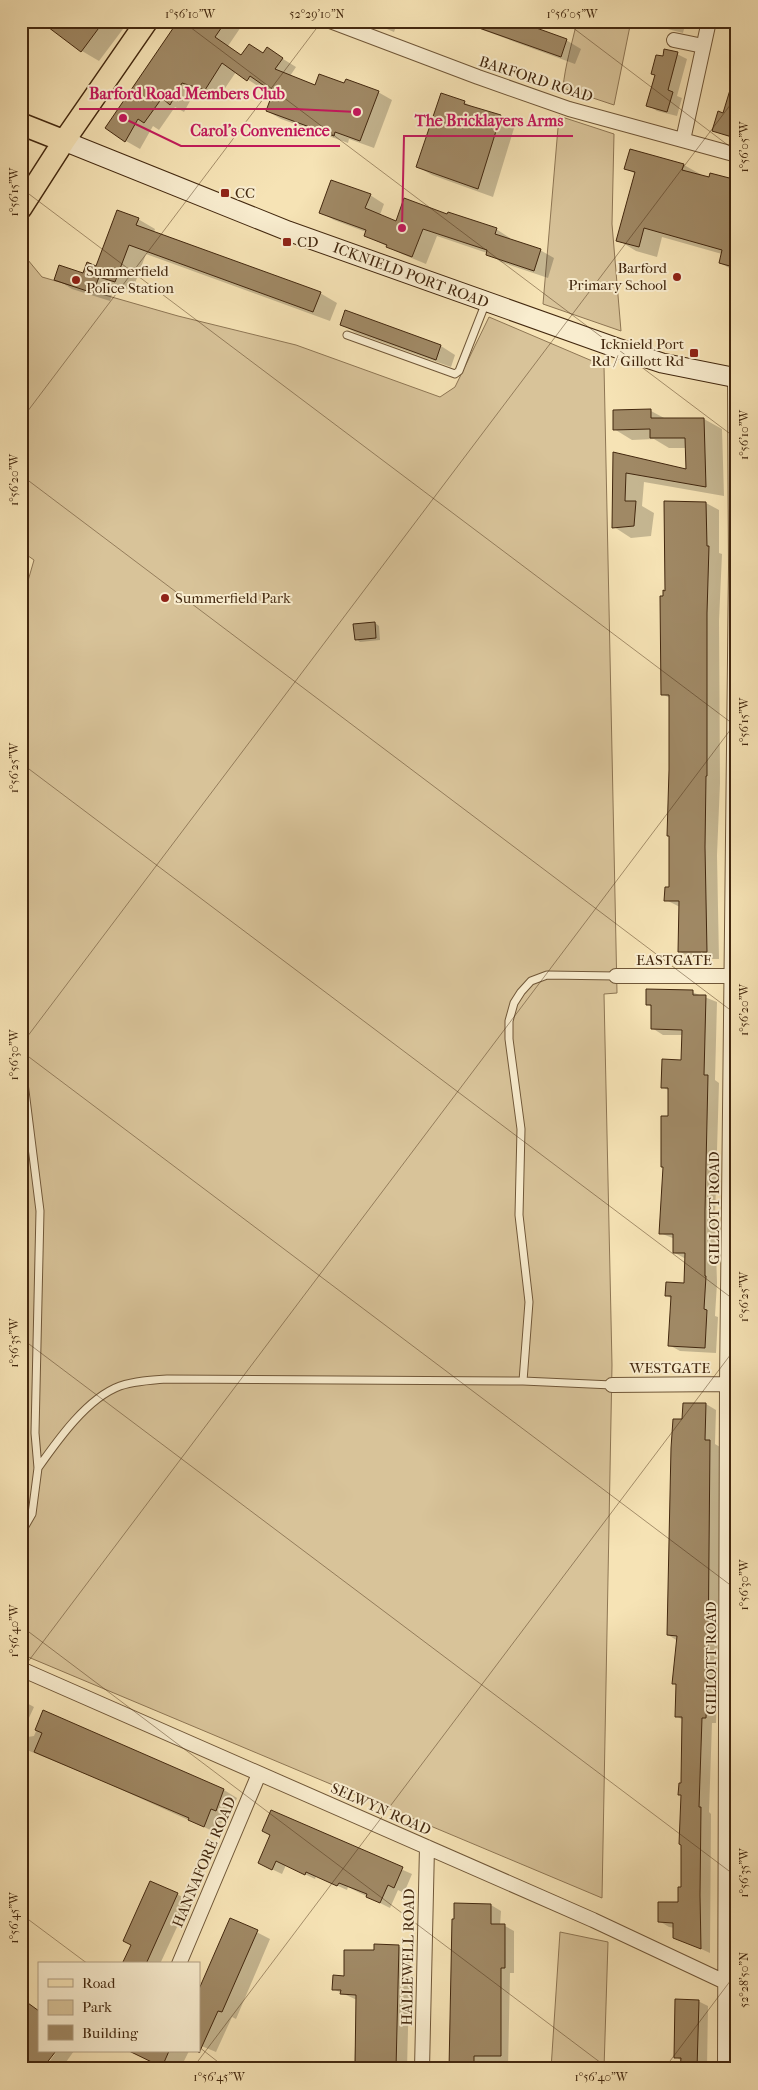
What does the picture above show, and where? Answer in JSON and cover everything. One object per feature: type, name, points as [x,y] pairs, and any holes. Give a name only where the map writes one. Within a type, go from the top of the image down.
[{"type":"main road","points":[[21,208],[64,141],[147,21]]},
{"type":"main road","points":[[21,124],[64,141]]},
{"type":"main road","name":"ICKNIELD PORT ROAD","points":[[64,141],[288,231],[486,301],[662,363],[736,378]]},
{"type":"street","name":"BARFORD ROAD","points":[[330,21],[478,78],[569,109],[737,155]]},
{"type":"street","points":[[683,140],[709,21]]},
{"type":"street","points":[[674,40],[703,46]]},
{"type":"street","name":"GILLOTT ROAD","points":[[725,2069],[727,1384],[733,1212],[732,976],[736,378]]},
{"type":"street","name":"EASTGATE","points":[[616,976],[732,976]]},
{"type":"street","name":"WESTGATE","points":[[612,1385],[727,1384]]},
{"type":"street","name":"SELWYN ROAD","points":[[21,1669],[593,1920],[726,1982]]},
{"type":"street","name":"HANNAFORE ROAD","points":[[181,1962],[258,1774]]},
{"type":"street","name":"HALLEWELL ROAD","points":[[422,2069],[427,1847]]},
{"type":"lane","points":[[347,335],[455,374],[459,371],[486,301]]},
{"type":"lane","points":[[523,1382],[529,1302],[519,1216],[521,1129],[509,1039],[509,1021],[514,1003],[531,981],[547,975],[616,976]]},
{"type":"lane","points":[[21,1059],[40,1211],[35,1433],[38,1468],[32,1514],[21,1533]]},
{"type":"lane","points":[[38,1468],[60,1439],[96,1401],[118,1387],[133,1382],[166,1379],[523,1382],[612,1385]]},
{"type":"green space","points":[[577,21],[631,21],[614,105],[563,88]]},
{"type":"green space","points":[[559,116],[614,134],[612,224],[621,331],[543,304]]},
{"type":"green space","name":"Summerfield Park","points":[[23,254],[42,277],[178,316],[296,345],[440,397],[455,387],[489,317],[604,366],[617,993],[604,994],[612,1365],[602,1898],[21,1654],[21,605],[34,560],[21,551]]},
{"type":"green space","points":[[560,1932],[608,1942],[604,2069],[551,2069]]},
{"type":"building","points":[[40,21],[104,21],[81,52]]},
{"type":"building","points":[[178,21],[226,21],[215,37],[241,55],[249,44],[263,53],[267,47],[283,58],[275,69],[315,85],[319,74],[344,83],[346,79],[379,91],[360,141],[335,132],[334,136],[266,111],[273,92],[250,76],[247,81],[222,63],[205,90],[182,83],[170,105],[162,98],[144,123],[138,119],[125,142],[105,128]]},
{"type":"building","points":[[466,21],[517,21],[567,39],[561,57],[465,23]]},
{"type":"building","points":[[664,49],[678,52],[668,90],[673,92],[667,112],[646,106],[655,75],[651,74],[656,55],[663,56]]},
{"type":"building","points":[[733,80],[737,80],[737,122],[732,137],[712,131],[718,111],[723,113]]},
{"type":"building","points":[[441,93],[465,101],[464,104],[501,115],[478,189],[416,167]]},
{"type":"building","points":[[630,149],[684,164],[682,170],[709,177],[710,173],[737,180],[737,268],[719,263],[722,250],[644,228],[639,247],[616,241],[635,172],[624,169]]},
{"type":"building","points":[[331,180],[371,194],[365,208],[396,221],[404,198],[447,214],[448,212],[497,228],[495,234],[541,249],[534,271],[486,255],[487,250],[423,229],[412,257],[386,247],[387,245],[364,236],[366,230],[319,213]]},
{"type":"building","points":[[117,210],[139,218],[136,225],[321,292],[313,312],[129,245],[115,282],[99,277],[93,293],[54,280],[59,265],[83,273],[87,262],[96,266]]},
{"type":"building","points":[[345,310],[441,345],[436,360],[340,325]]},
{"type":"building","points":[[651,409],[651,418],[704,418],[706,487],[626,473],[625,501],[636,501],[634,526],[612,528],[613,452],[686,469],[685,438],[650,438],[650,429],[613,430],[613,410]]},
{"type":"building","points":[[664,501],[706,502],[707,546],[709,546],[705,847],[707,952],[678,952],[679,901],[664,901],[665,887],[669,887],[669,836],[667,836],[669,695],[661,695],[660,596],[663,596],[663,590],[665,591]]},
{"type":"building","points":[[375,622],[376,638],[355,640],[353,624]]},
{"type":"building","points":[[646,989],[693,990],[693,995],[706,995],[704,1075],[708,1075],[704,1309],[707,1310],[705,1348],[668,1346],[671,1296],[665,1296],[666,1282],[684,1283],[685,1253],[673,1253],[673,1234],[659,1234],[663,1167],[661,1167],[661,1116],[668,1116],[668,1088],[661,1088],[662,1059],[681,1060],[682,1030],[651,1029],[651,1005],[646,1005]]},
{"type":"building","points":[[683,1403],[706,1403],[705,1440],[710,1440],[708,1666],[706,1718],[702,1718],[699,1807],[701,1807],[701,1949],[673,1938],[673,1923],[658,1922],[658,1902],[678,1902],[678,1887],[681,1887],[681,1845],[679,1844],[681,1795],[678,1795],[679,1783],[681,1783],[682,1717],[675,1717],[676,1684],[672,1684],[677,1636],[667,1635],[673,1419],[682,1419]]},
{"type":"building","points":[[43,1710],[224,1789],[216,1811],[211,1809],[204,1827],[188,1820],[189,1818],[34,1752],[42,1733],[35,1730]]},
{"type":"building","points":[[271,1810],[403,1867],[394,1888],[388,1885],[380,1903],[366,1897],[367,1894],[339,1883],[337,1886],[306,1872],[305,1875],[276,1861],[272,1870],[258,1863],[270,1835],[262,1831]]},
{"type":"building","points":[[150,1881],[178,1893],[147,1962],[123,1962],[131,1945],[123,1941]]},
{"type":"building","points":[[454,1903],[491,1904],[491,1924],[505,1924],[505,1968],[501,1968],[501,2056],[474,2056],[474,2069],[449,2069],[452,1919],[454,1919]]},
{"type":"building","points":[[230,1918],[258,1930],[222,2012],[218,2011],[200,2051],[200,1987]]},
{"type":"building","points":[[374,1944],[399,1945],[396,2069],[355,2069],[356,1995],[340,1994],[341,1990],[332,1990],[333,1975],[344,1976],[344,1950],[374,1950]]},
{"type":"building","points":[[21,1998],[38,2010],[38,2052],[55,2052],[42,2069],[21,2069]]},
{"type":"building","points":[[675,1999],[699,2000],[697,2069],[680,2069],[681,2058],[674,2058]]},
{"type":"building","points":[[131,2052],[169,2052],[162,2067]]},
{"type":"place","name":"Barford Road Members Club","points":[[357,112]]},
{"type":"place","name":"Carol's Convenience","points":[[123,118]]},
{"type":"place","name":"CC","points":[[225,193]]},
{"type":"place","name":"The Bricklayers Arms","points":[[402,228]]},
{"type":"place","name":"CD","points":[[287,242]]},
{"type":"place","name":"Barford Primary School","points":[[677,277]]},
{"type":"place","name":"Summerfield Police Station","points":[[76,280]]},
{"type":"place","name":"Icknield Port Rd / Gillott Rd","points":[[694,353]]},
{"type":"place","name":"Summerfield Park","points":[[165,598]]}]
